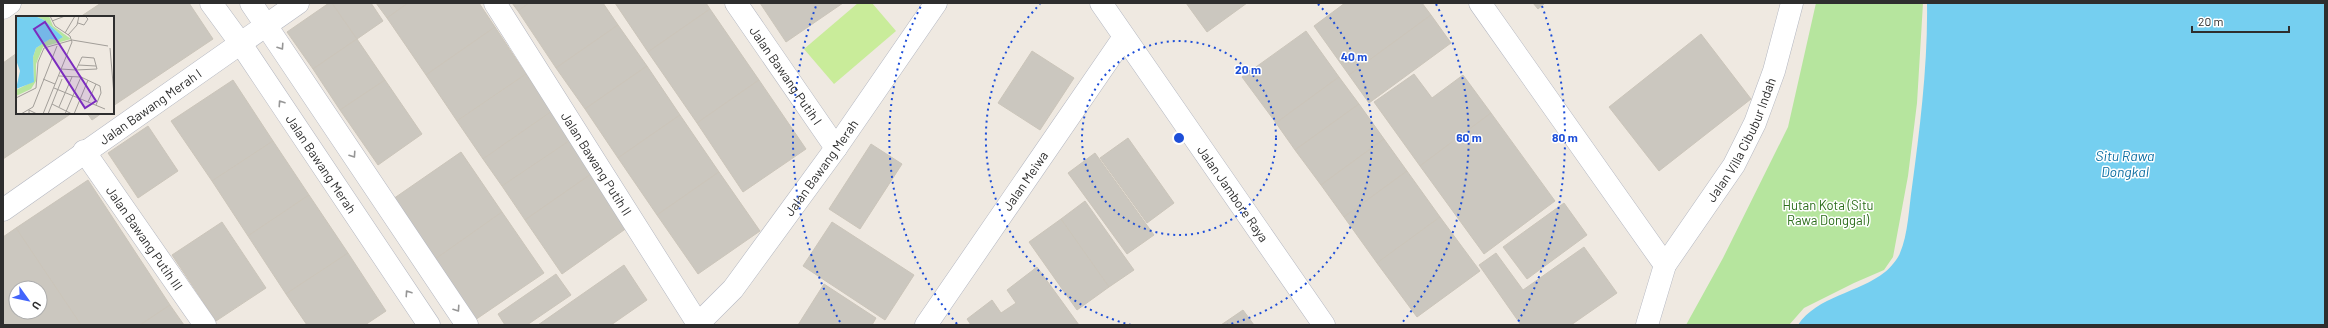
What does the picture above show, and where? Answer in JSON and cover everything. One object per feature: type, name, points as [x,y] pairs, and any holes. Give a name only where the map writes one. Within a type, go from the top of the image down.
[{"type":"street","points":[[3,8],[10,3]]},
{"type":"street","name":"Jalan Bawang Merah","points":[[211,3],[241,44],[429,325]]},
{"type":"street","points":[[251,3],[467,325]]},
{"type":"street","name":"Jalan Bawang Merah I","points":[[3,210],[84,151],[241,44],[298,3]]},
{"type":"street","name":"Jalan Bawang Putih II","points":[[495,3],[697,325]]},
{"type":"street","name":"Jalan Bawang Putih I","points":[[736,3],[836,148]]},
{"type":"street","name":"Jalan Bawang Merah","points":[[697,325],[733,289],[836,148],[936,3]]},
{"type":"street","name":"Jalan Jambore Raya","points":[[1101,3],[1324,325]]},
{"type":"street","points":[[1480,3],[1665,265]]},
{"type":"street","name":"Jalan Villa Cibubur Indah","points":[[1647,325],[1665,265],[1734,165],[1755,123],[1774,71],[1792,3]]},
{"type":"street","name":"Jalan Meiwa","points":[[926,325],[1124,37]]},
{"type":"street","name":"Jalan Bawang Putih III","points":[[84,151],[205,325]]},
{"type":"green space","points":[[858,3],[872,3],[896,31],[834,84],[804,49]]},
{"type":"green space","name":"Hutan Kota (Situ Rawa Donggal)","points":[[1816,3],[1923,3],[1917,103],[1908,176],[1893,257],[1884,270],[1804,308],[1789,325],[1686,325],[1723,258],[1788,127]]},
{"type":"water","name":"Situ Rawa Dongkal","points":[[1927,3],[2325,3],[2325,325],[1798,325],[1806,315],[1816,307],[1875,279],[1885,272],[1898,258],[1903,246],[1908,221],[1921,119],[1925,72]]},
{"type":"building","points":[[101,3],[189,3],[213,39],[114,105],[114,16],[82,16]]},
{"type":"building","points":[[329,3],[332,3],[357,39],[313,69],[287,32]]},
{"type":"building","points":[[332,3],[371,3],[383,21],[357,39]]},
{"type":"building","points":[[376,3],[408,3],[387,18]]},
{"type":"building","points":[[408,3],[479,3],[495,27],[426,75],[387,18]]},
{"type":"building","points":[[512,3],[529,3],[518,11]]},
{"type":"building","points":[[529,3],[603,3],[618,25],[556,68],[518,11]]},
{"type":"building","points":[[615,3],[706,3],[710,9],[648,52]]},
{"type":"building","points":[[760,3],[843,3],[786,42]]},
{"type":"building","points":[[1186,3],[1247,3],[1207,32]]},
{"type":"building","points":[[1345,3],[1422,3],[1431,15],[1349,75],[1314,26]]},
{"type":"building","points":[[1533,3],[1545,3],[1538,9]]},
{"type":"building","points":[[710,9],[759,80],[697,123],[648,52]]},
{"type":"building","points":[[1431,15],[1451,43],[1369,103],[1349,75]]},
{"type":"building","points":[[618,25],[647,66],[585,109],[556,68]]},
{"type":"building","points":[[495,27],[526,74],[457,121],[426,75]]},
{"type":"building","points":[[1306,31],[1339,77],[1276,123],[1242,77]]},
{"type":"building","points":[[1701,34],[1751,99],[1659,171],[1609,107]]},
{"type":"building","points":[[357,39],[385,80],[340,110],[313,69]]},
{"type":"building","points":[[1032,51],[1074,78],[1040,130],[998,103]]},
{"type":"building","points":[[16,54],[16,114],[70,114],[3,159],[3,63]]},
{"type":"building","points":[[647,66],[680,115],[618,158],[585,109]]},
{"type":"building","points":[[526,74],[552,111],[483,159],[457,121]]},
{"type":"building","points":[[1414,74],[1432,98],[1463,75],[1491,113],[1420,166],[1374,102]]},
{"type":"building","points":[[1339,77],[1359,104],[1295,150],[1276,123]]},
{"type":"building","points":[[233,80],[273,141],[212,181],[171,121]]},
{"type":"building","points":[[385,80],[422,134],[378,165],[340,110]]},
{"type":"building","points":[[759,80],[806,149],[743,192],[697,123]]},
{"type":"building","points":[[1359,104],[1384,139],[1321,185],[1295,150]]},
{"type":"building","points":[[552,111],[572,139],[502,186],[483,159]]},
{"type":"building","points":[[1491,113],[1555,201],[1484,254],[1420,166]]},
{"type":"building","points":[[88,114],[101,114],[92,120]]},
{"type":"building","points":[[680,115],[719,172],[657,215],[618,158]]},
{"type":"building","points":[[148,126],[178,171],[138,198],[108,153]]},
{"type":"building","points":[[1128,138],[1174,203],[1147,223],[1100,158]]},
{"type":"building","points":[[572,139],[594,172],[525,220],[502,186]]},
{"type":"building","points":[[1384,139],[1407,171],[1344,217],[1321,185]]},
{"type":"building","points":[[273,141],[309,195],[248,236],[212,181]]},
{"type":"building","points":[[871,144],[902,164],[860,229],[829,209]]},
{"type":"building","points":[[461,152],[502,212],[434,260],[393,199]]},
{"type":"building","points":[[1095,153],[1154,235],[1127,254],[1068,173]]},
{"type":"building","points":[[1407,171],[1440,217],[1377,263],[1344,217]]},
{"type":"building","points":[[594,172],[631,225],[562,274],[525,220]]},
{"type":"building","points":[[719,172],[760,231],[698,274],[657,215]]},
{"type":"building","points":[[88,180],[170,305],[140,325],[81,325],[16,228]]},
{"type":"building","points":[[309,195],[348,253],[286,294],[248,236]]},
{"type":"building","points":[[1085,201],[1134,270],[1109,287],[1061,219]]},
{"type":"building","points":[[1564,203],[1587,235],[1527,279],[1503,247]]},
{"type":"building","points":[[502,212],[544,273],[475,320],[434,260]]},
{"type":"building","points":[[1440,217],[1480,271],[1417,317],[1377,263]]},
{"type":"building","points":[[1061,219],[1109,287],[1077,310],[1029,242]]},
{"type":"building","points":[[222,222],[266,288],[216,321],[172,255]]},
{"type":"building","points":[[832,222],[914,275],[885,320],[803,266]]},
{"type":"building","points":[[16,228],[81,325],[3,325],[3,237]]},
{"type":"building","points":[[1584,247],[1617,293],[1571,325],[1521,325],[1479,265],[1496,253],[1523,290]]},
{"type":"building","points":[[348,253],[386,311],[365,325],[307,325],[286,294]]},
{"type":"building","points":[[624,265],[647,300],[611,325],[538,325]]},
{"type":"building","points":[[1037,267],[1079,325],[971,325],[967,319],[992,300],[1001,313],[1016,303],[1007,290]]},
{"type":"building","points":[[556,274],[571,295],[527,325],[505,325],[498,314]]},
{"type":"building","points":[[824,284],[876,318],[872,325],[798,325]]},
{"type":"building","points":[[170,305],[184,325],[140,325]]},
{"type":"building","points":[[1243,310],[1254,325],[1221,325]]}]
